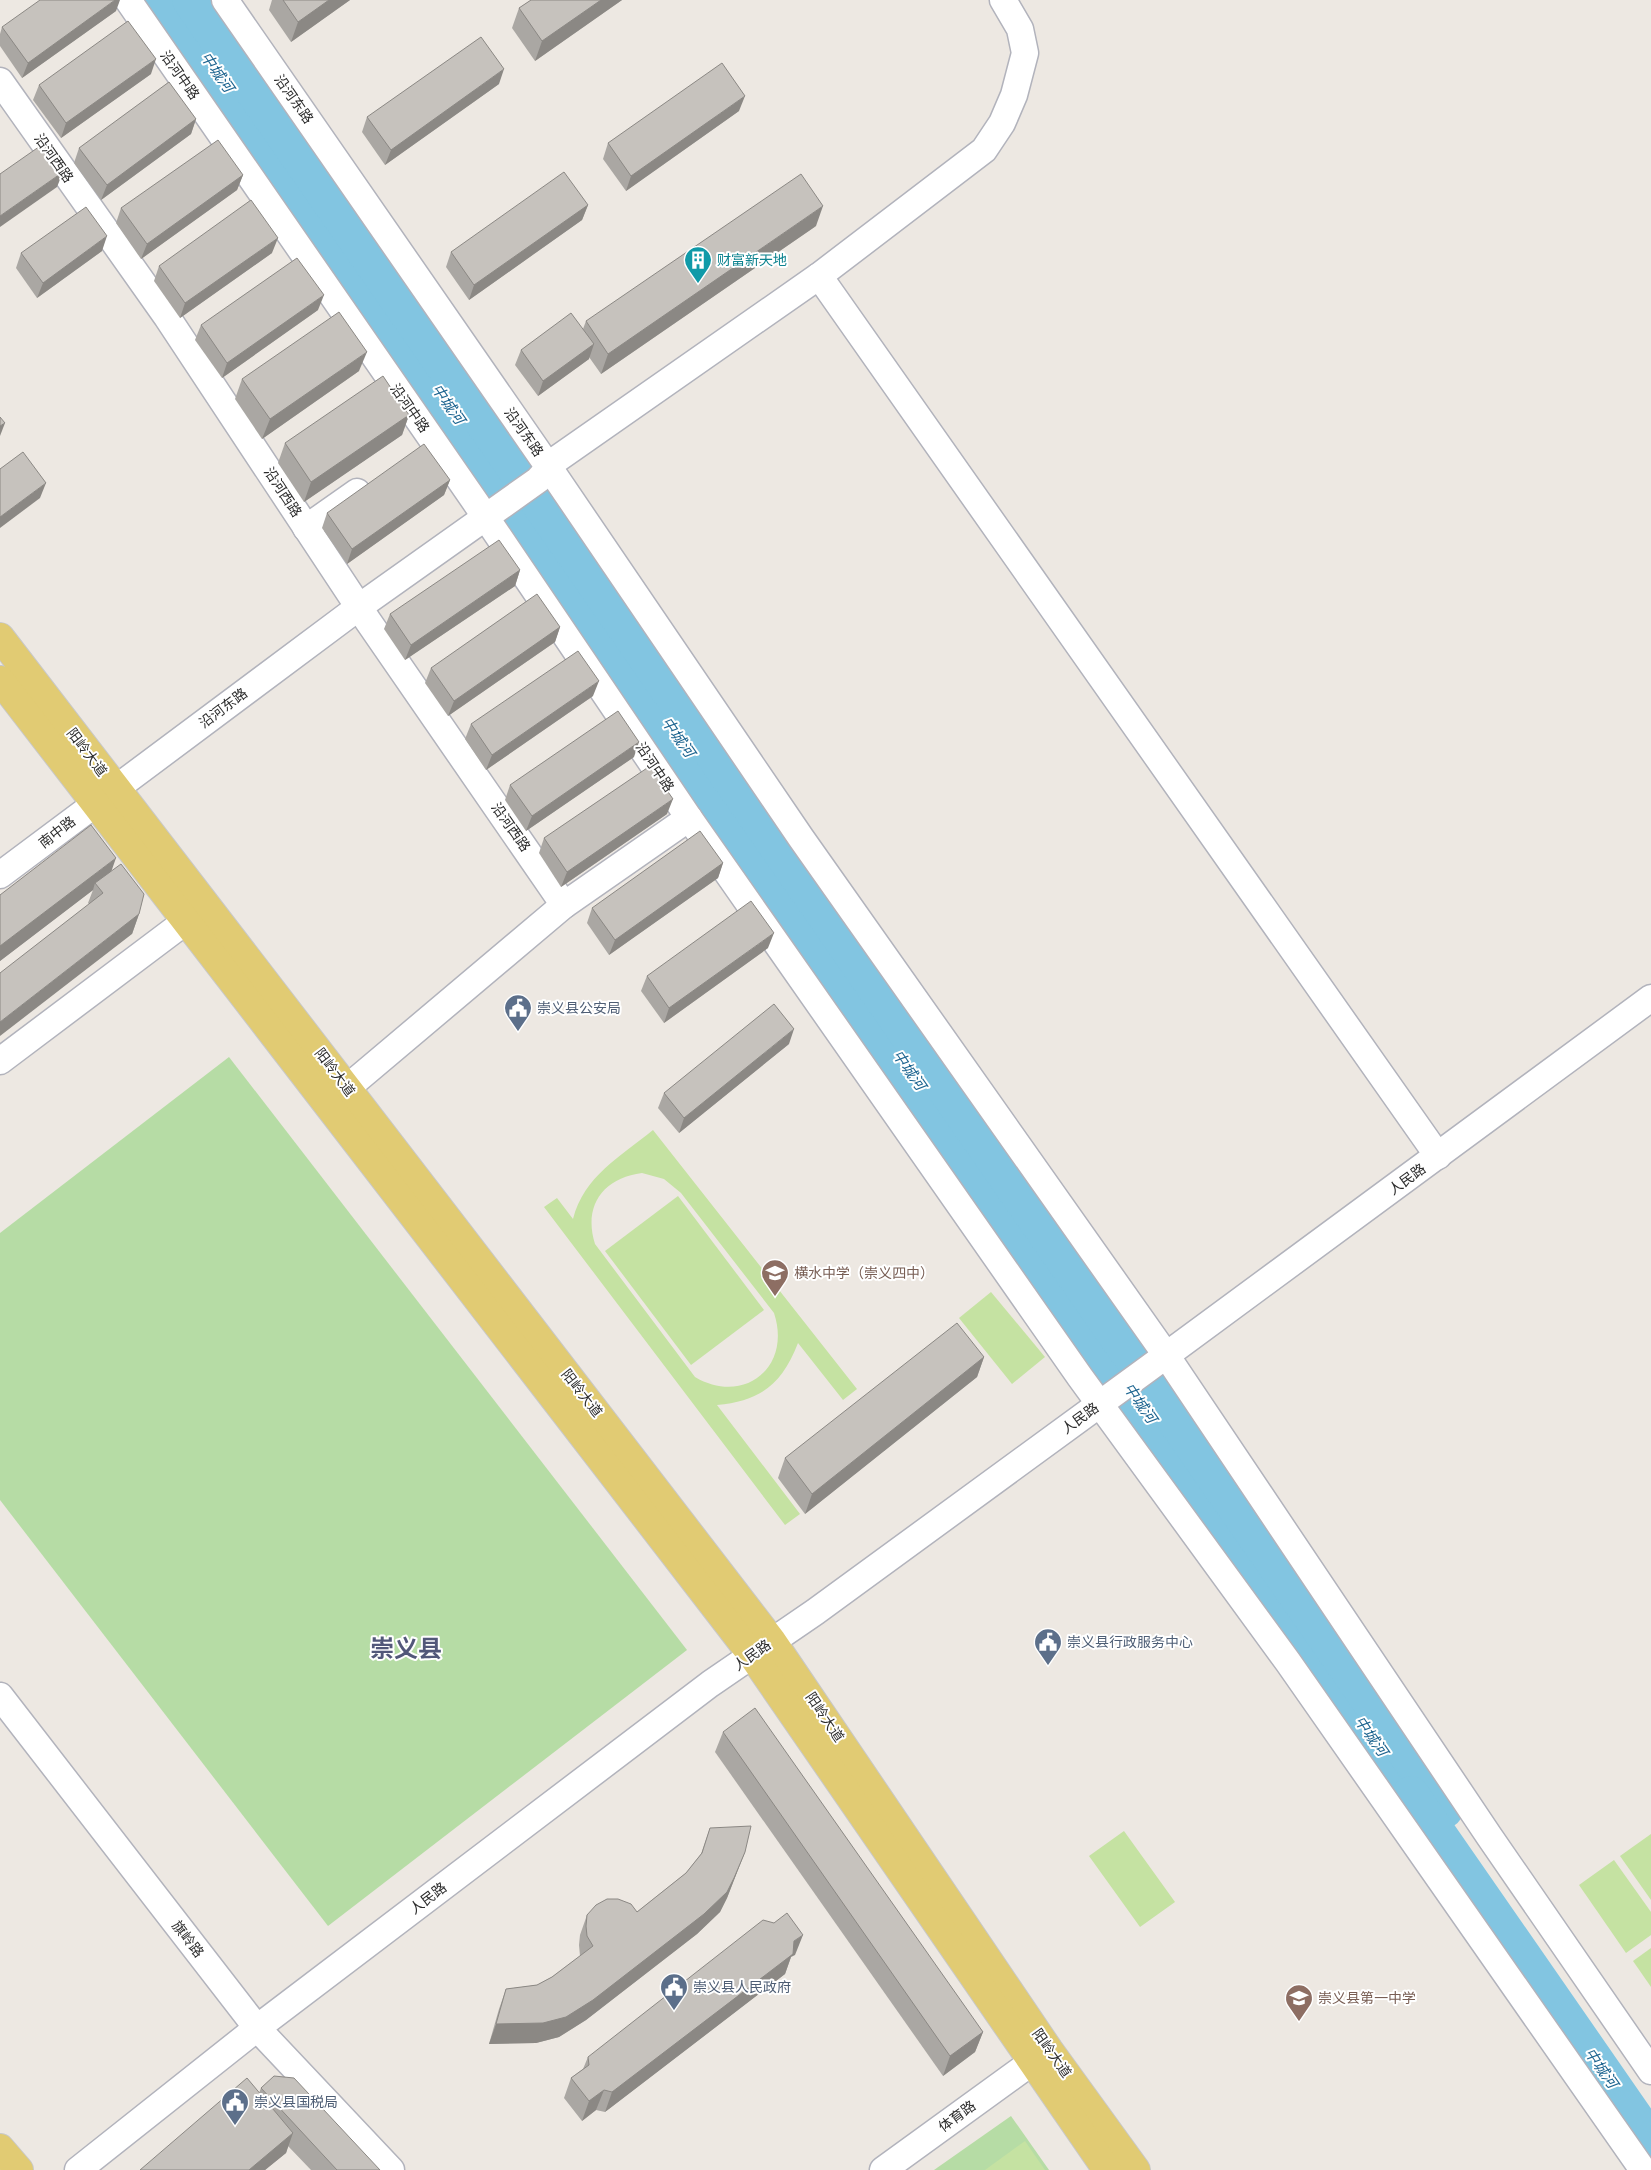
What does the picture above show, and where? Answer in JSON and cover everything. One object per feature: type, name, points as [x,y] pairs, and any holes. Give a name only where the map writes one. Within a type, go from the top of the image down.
[{"type":"main road","name":"阳岭大道","points":[[0,637],[186,921],[762,1648],[1032,2062],[1107,2170]]},
{"type":"main road","name":"阳岭大道","points":[[0,680],[104,796],[347,1088],[762,1648],[1136,2170]]},
{"type":"main road","points":[[0,2148],[19,2170]]},
{"type":"street","name":"沿河东路","points":[[104,796],[358,607],[492,514],[544,474],[226,0]]},
{"type":"street","points":[[1004,0],[1020,29],[1025,53],[1014,95],[1002,123],[984,150],[819,276],[557,459],[544,474],[801,838],[1158,1362],[1651,2071]]},
{"type":"street","points":[[116,32],[134,8]]},
{"type":"street","name":"沿河中路","points":[[134,8],[181,77],[216,143],[255,201],[296,260],[346,314],[389,377],[424,445],[492,514],[689,818],[1105,1399],[1643,2170]]},
{"type":"street","points":[[158,93],[181,77]]},
{"type":"street","name":"沿河西路","points":[[0,81],[59,164],[110,219],[150,275],[190,334],[222,400],[306,528],[358,607],[564,905]]},
{"type":"street","points":[[17,106],[40,89]]},
{"type":"street","points":[[59,164],[82,148]]},
{"type":"street","points":[[819,276],[1438,1156]]},
{"type":"street","points":[[322,330],[346,314]]},
{"type":"street","points":[[366,393],[389,377]]},
{"type":"street","points":[[222,400],[245,384]]},
{"type":"street","points":[[265,465],[288,449]]},
{"type":"street","points":[[306,528],[377,478]]},
{"type":"street","name":"南中路","points":[[0,875],[104,796]]},
{"type":"street","points":[[347,1088],[564,905],[689,818]]},
{"type":"street","points":[[0,1061],[186,921]]},
{"type":"street","name":"人民路","points":[[78,2170],[257,2028],[710,1684],[1158,1362],[1651,998]]},
{"type":"street","name":"旗岭路","points":[[0,1696],[257,2028],[391,2170]]},
{"type":"street","name":"体育路","points":[[882,2170],[1032,2062]]},
{"type":"green space","points":[[229,1057],[687,1650],[328,1926],[0,1500],[0,1233]]},
{"type":"green space","points":[[653,1130],[857,1389],[843,1400],[798,1343],[785,1369],[768,1388],[746,1399],[717,1405],[800,1514],[785,1525],[544,1207],[557,1198],[573,1219],[578,1204],[594,1179]],"holes":[[[642,1173],[664,1179],[681,1193],[774,1313],[778,1332],[776,1350],[770,1365],[760,1376],[746,1384],[731,1387],[713,1385],[695,1377],[595,1244],[592,1230],[594,1206],[599,1196],[607,1188],[628,1176]]]},
{"type":"green space","points":[[678,1196],[764,1310],[691,1365],[605,1251]]},
{"type":"green space","points":[[991,1292],[1045,1357],[1012,1384],[959,1318]]},
{"type":"green space","points":[[1124,1831],[1175,1902],[1140,1927],[1089,1856]]},
{"type":"green space","points":[[1651,1834],[1651,1900],[1620,1856]]},
{"type":"green space","points":[[1614,1860],[1651,1912],[1651,1935],[1626,1953],[1579,1885]]},
{"type":"green space","points":[[1651,1948],[1651,1987],[1633,1961]]},
{"type":"green space","points":[[1011,2116],[1049,2170],[934,2170]]},
{"type":"green space","points":[[1025,2141],[1045,2170],[985,2170]]},
{"type":"building","points":[[40,0],[115,0],[28,63],[2,27]]},
{"type":"building","points":[[283,0],[329,0],[298,22]]},
{"type":"building","points":[[531,0],[601,0],[542,41],[519,8]]},
{"type":"building","points":[[128,21],[156,59],[66,123],[39,85]]},
{"type":"building","points":[[481,37],[504,69],[391,150],[367,117]]},
{"type":"building","points":[[722,63],[745,96],[631,176],[608,143]]},
{"type":"building","points":[[169,82],[196,119],[107,185],[79,148]]},
{"type":"building","points":[[218,140],[243,175],[147,244],[121,208]]},
{"type":"building","points":[[43,144],[63,172],[0,216],[0,174]]},
{"type":"building","points":[[564,172],[588,205],[474,285],[451,252]]},
{"type":"building","name":"财富新天地","points":[[801,174],[823,206],[608,354],[586,321]]},
{"type":"building","points":[[251,200],[278,238],[185,303],[159,266]]},
{"type":"building","points":[[86,207],[107,236],[43,283],[21,253]]},
{"type":"building","points":[[297,258],[324,295],[227,363],[201,325]]},
{"type":"building","points":[[339,312],[367,352],[270,419],[242,379]]},
{"type":"building","points":[[571,313],[594,344],[543,381],[521,350]]},
{"type":"building","points":[[383,376],[409,415],[311,482],[285,443]]},
{"type":"building","points":[[0,417],[5,423],[0,426]]},
{"type":"building","points":[[424,444],[450,480],[352,549],[327,513]]},
{"type":"building","points":[[23,452],[46,483],[0,517],[0,469]]},
{"type":"building","points":[[499,540],[520,570],[411,645],[390,614]]},
{"type":"building","points":[[537,594],[560,627],[454,701],[431,668]]},
{"type":"building","points":[[578,651],[599,681],[492,755],[471,724]]},
{"type":"building","points":[[618,711],[639,742],[532,816],[510,785]]},
{"type":"building","points":[[650,766],[673,799],[567,872],[544,838]]},
{"type":"building","points":[[91,825],[116,858],[0,946],[0,895]]},
{"type":"building","points":[[700,831],[723,863],[615,940],[592,908]]},
{"type":"building","points":[[121,864],[144,894],[139,914],[0,1022],[0,973],[103,893],[95,883]]},
{"type":"building","points":[[751,901],[774,933],[669,1008],[647,976]]},
{"type":"building","points":[[774,1004],[794,1029],[684,1118],[664,1093]]},
{"type":"building","points":[[957,1323],[984,1357],[812,1494],[785,1458]]},
{"type":"building","points":[[755,1708],[983,2032],[950,2056],[723,1732]]},
{"type":"building","points":[[751,1826],[745,1852],[727,1892],[704,1914],[593,2000],[566,2017],[543,2023],[496,2024],[506,1989],[537,1985],[552,1977],[593,1946],[587,1936],[586,1926],[587,1915],[596,1905],[607,1899],[618,1899],[631,1904],[637,1912],[686,1873],[702,1853],[710,1828]]},
{"type":"building","points":[[787,1913],[803,1935],[794,1941],[793,1954],[612,2092],[604,2090],[589,2101],[571,2078],[589,2065],[588,2057],[763,1920],[774,1923]]},
{"type":"building","points":[[274,2076],[294,2078],[380,2170],[337,2170],[261,2088]]},
{"type":"building","name":"崇义县国税局","points":[[247,2078],[293,2133],[249,2170],[140,2170]]},
{"type":"waterway","points":[[154,0],[1417,1824]]},
{"type":"waterway","points":[[190,0],[1445,1810]]},
{"type":"waterway","name":"中城河","points":[[1411,1794],[1651,2140]]},
{"type":"place","name":"财富新天地","points":[[698,284]]},
{"type":"place","name":"崇义县公安局","points":[[518,1032]]},
{"type":"place","name":"横水中学（崇义四中）","points":[[775,1297]]},
{"type":"place","name":"崇义县行政服务中心","points":[[1048,1666]]},
{"type":"place","name":"崇义县人民政府","points":[[674,2011]]},
{"type":"place","name":"崇义县第一中学","points":[[1299,2022]]},
{"type":"place","name":"崇义县国税局","points":[[235,2126]]},
{"type":"district","name":"崇义县","points":[[406,1649]]}]
